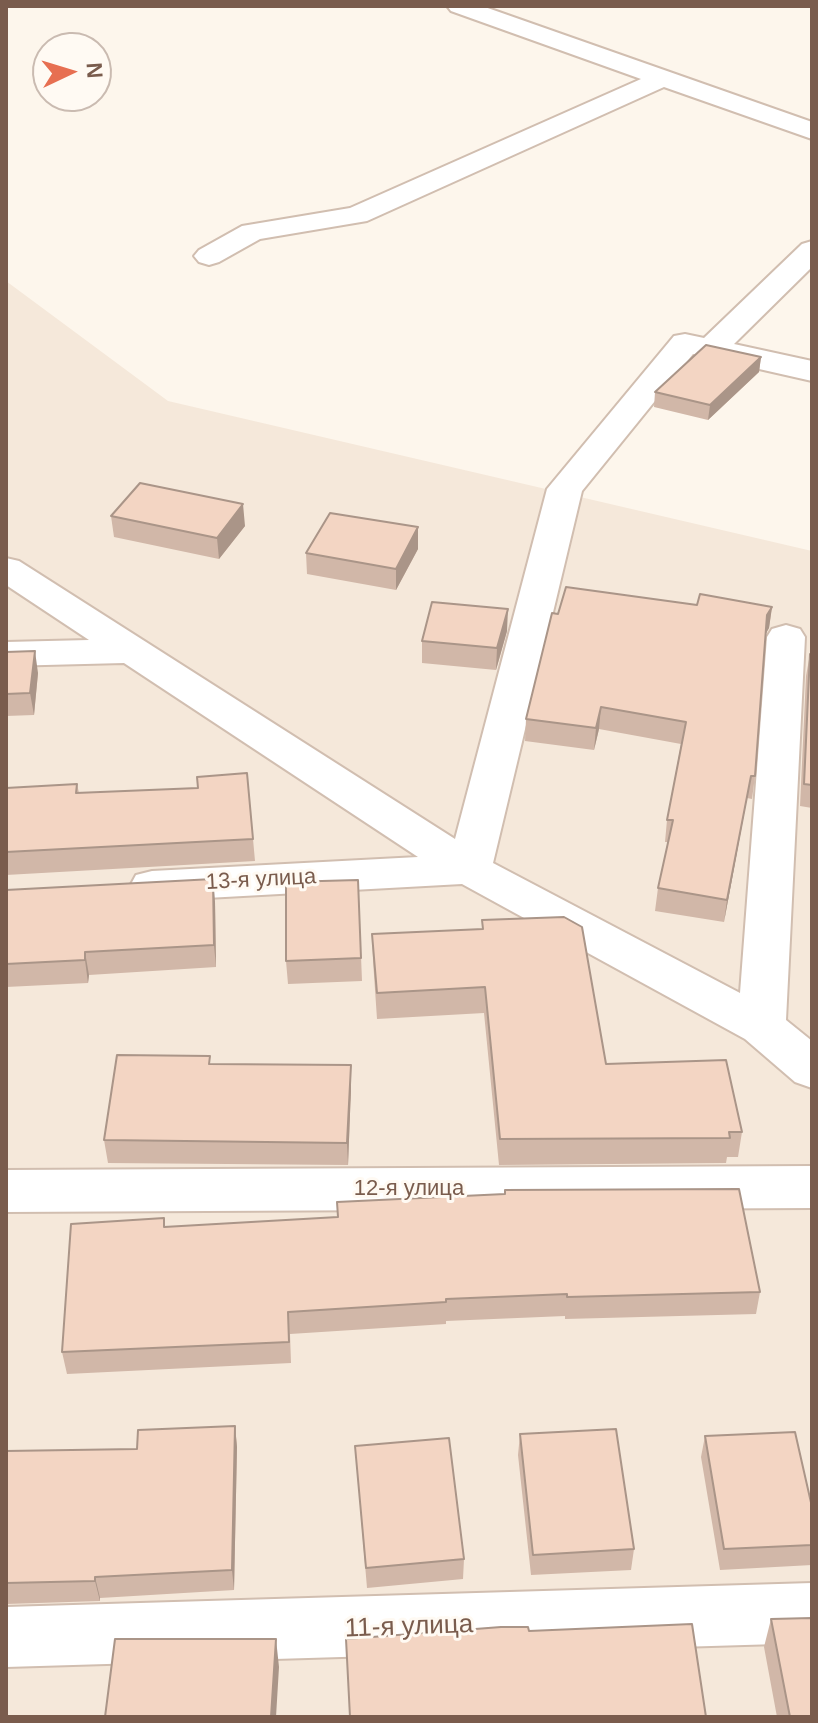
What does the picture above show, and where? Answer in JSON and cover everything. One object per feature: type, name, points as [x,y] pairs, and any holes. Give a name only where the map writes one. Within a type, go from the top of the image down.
[{"type":"street","points":[[459,6],[812,131]]},
{"type":"street","points":[[209,256],[252,232],[357,215],[662,79]]},
{"type":"street","points":[[711,349],[812,250]]},
{"type":"street","points":[[469,869],[565,489],[685,343],[812,371]]},
{"type":"street","points":[[6,569],[469,869],[762,1026],[812,1069]]},
{"type":"street","points":[[762,1026],[786,637]]},
{"type":"street","points":[[6,654],[132,651]]},
{"type":"street","name":"13-я улица","points":[[118,888],[469,869]]},
{"type":"street","name":"12-я улица","points":[[6,1191],[812,1187]]},
{"type":"street","name":"11-я улица","points":[[6,1637],[812,1613]]},
{"type":"shaded area","points":[[6,281],[168,401],[812,551],[812,1717],[6,1717]]},
{"type":"building","points":[[706,345],[761,357],[710,405],[655,392]]},
{"type":"building","points":[[140,483],[243,504],[217,538],[111,516]]},
{"type":"building","points":[[330,513],[418,527],[396,569],[306,553]]},
{"type":"building","points":[[566,587],[697,605],[700,594],[772,607],[767,615],[755,776],[751,776],[727,900],[658,888],[673,820],[667,820],[686,722],[601,707],[596,728],[526,719],[552,613],[558,614]]},
{"type":"building","points":[[432,602],[508,609],[497,648],[422,641]]},
{"type":"building","points":[[35,651],[30,693],[6,694],[6,652]]},
{"type":"building","points":[[812,654],[812,785],[804,784]]},
{"type":"building","points":[[247,773],[253,839],[6,852],[6,788],[77,784],[76,793],[198,788],[197,777]]},
{"type":"building","points":[[213,879],[214,945],[85,952],[85,960],[6,964],[6,890]]},
{"type":"building","points":[[358,880],[361,958],[286,961],[286,882]]},
{"type":"building","points":[[564,917],[582,927],[606,1064],[726,1060],[742,1132],[729,1132],[730,1138],[500,1139],[485,987],[377,993],[372,934],[483,929],[482,920]]},
{"type":"building","points":[[117,1055],[210,1056],[209,1064],[351,1065],[347,1143],[104,1140]]},
{"type":"building","points":[[739,1189],[760,1292],[446,1299],[446,1302],[288,1312],[289,1342],[62,1352],[71,1224],[164,1218],[164,1227],[338,1217],[337,1202],[505,1194],[505,1190]]},
{"type":"building","points":[[235,1426],[232,1570],[95,1577],[95,1581],[6,1583],[6,1451],[137,1449],[138,1430]]},
{"type":"building","points":[[616,1429],[634,1549],[533,1555],[520,1434]]},
{"type":"building","points":[[795,1432],[812,1507],[812,1545],[724,1549],[705,1436]]},
{"type":"building","points":[[449,1438],[464,1559],[366,1568],[355,1446]]},
{"type":"building","points":[[812,1618],[812,1717],[790,1717],[771,1619]]},
{"type":"building","points":[[692,1624],[706,1717],[350,1717],[346,1639],[501,1627],[528,1627],[529,1631]]},
{"type":"building","points":[[115,1639],[276,1639],[271,1717],[105,1717]]}]
